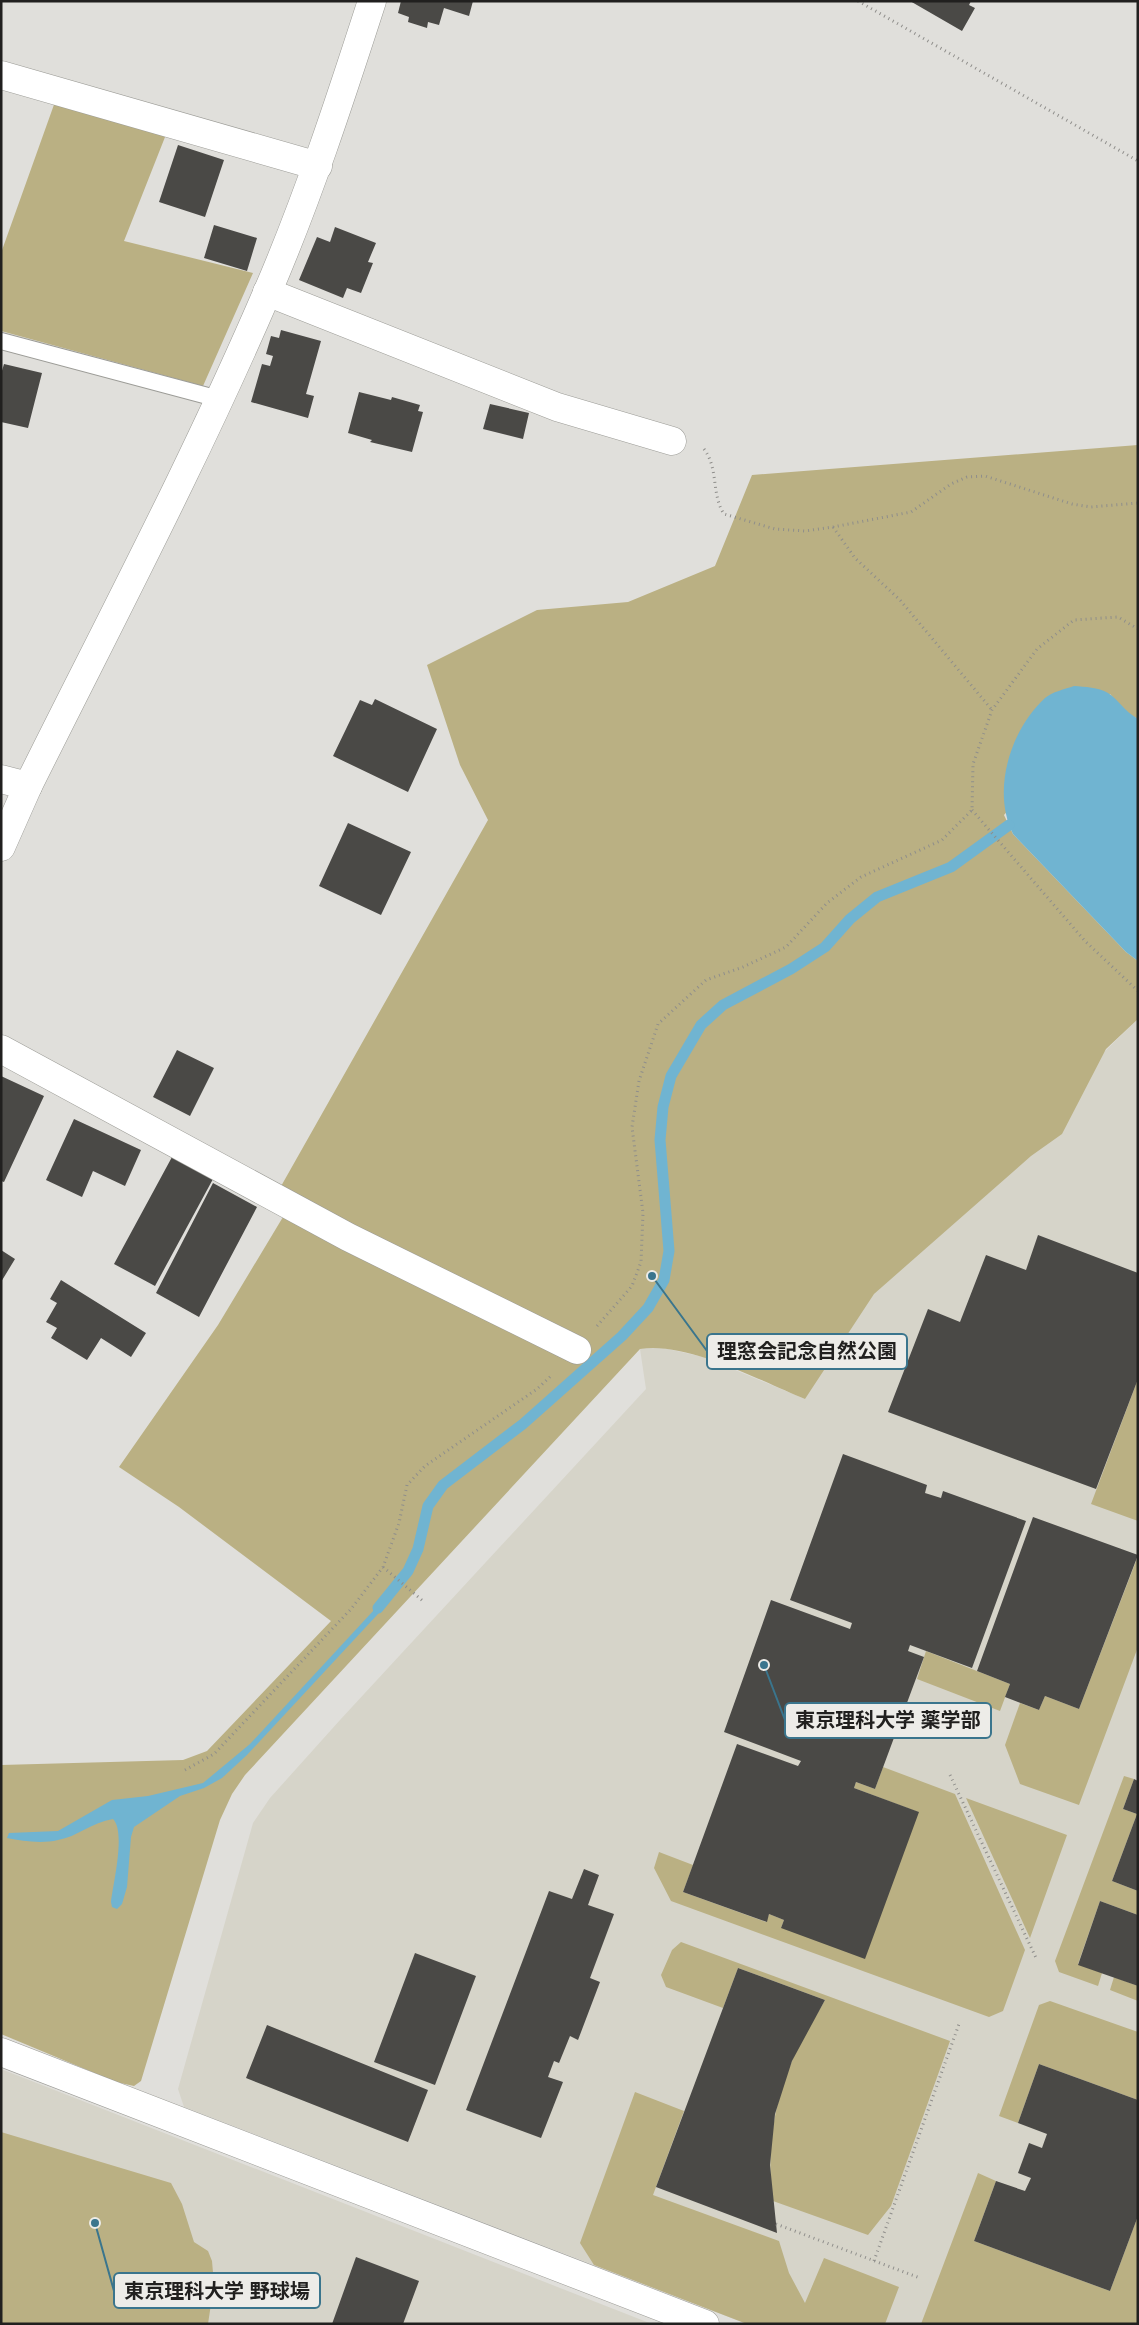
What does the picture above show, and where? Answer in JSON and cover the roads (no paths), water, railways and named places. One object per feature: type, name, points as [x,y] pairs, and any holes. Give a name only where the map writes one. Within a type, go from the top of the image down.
[{"type":"street","points":[[1,847],[28,786],[219,399],[267,292],[318,166],[372,1]]},
{"type":"street","points":[[1,75],[318,166]]},
{"type":"street","points":[[267,292],[557,406],[672,442]]},
{"type":"street","points":[[1,779],[28,786]]},
{"type":"street","points":[[1,1049],[180,1148],[348,1237],[577,1350]]},
{"type":"street","points":[[1,2052],[705,2324]]},
{"type":"lane","points":[[1,341],[219,399]]},
{"type":"water","points":[[1074,686],[1096,688],[1108,693],[1138,719],[1138,961],[1126,952],[1013,834],[1007,817],[1004,799],[1004,780],[1014,743],[1033,711],[1045,698],[1055,692]]},
{"type":"water","points":[[386,1597],[391,1600],[247,1755],[222,1778],[204,1788],[180,1796],[134,1827],[131,1837],[127,1887],[122,1904],[117,1909],[112,1907],[111,1902],[119,1846],[117,1826],[113,1819],[98,1823],[72,1836],[52,1841],[32,1842],[7,1838],[9,1833],[58,1831],[112,1800],[148,1796],[203,1783],[250,1744]]},
{"type":"waterway","points":[[378,1608],[408,1571],[418,1549],[428,1506],[443,1485],[523,1424],[622,1336],[648,1308],[664,1280],[669,1251],[660,1140],[663,1107],[671,1076],[701,1025],[723,1005],[791,969],[825,947],[850,919],[877,897],[951,867],[1009,825]]},
{"type":"place","name":"理窓会記念自然公園","points":[[652,1276]]},
{"type":"place","name":"東京理科大学 薬学部","points":[[764,1665]]},
{"type":"place","name":"東京理科大学 野球場","points":[[95,2223]]}]
